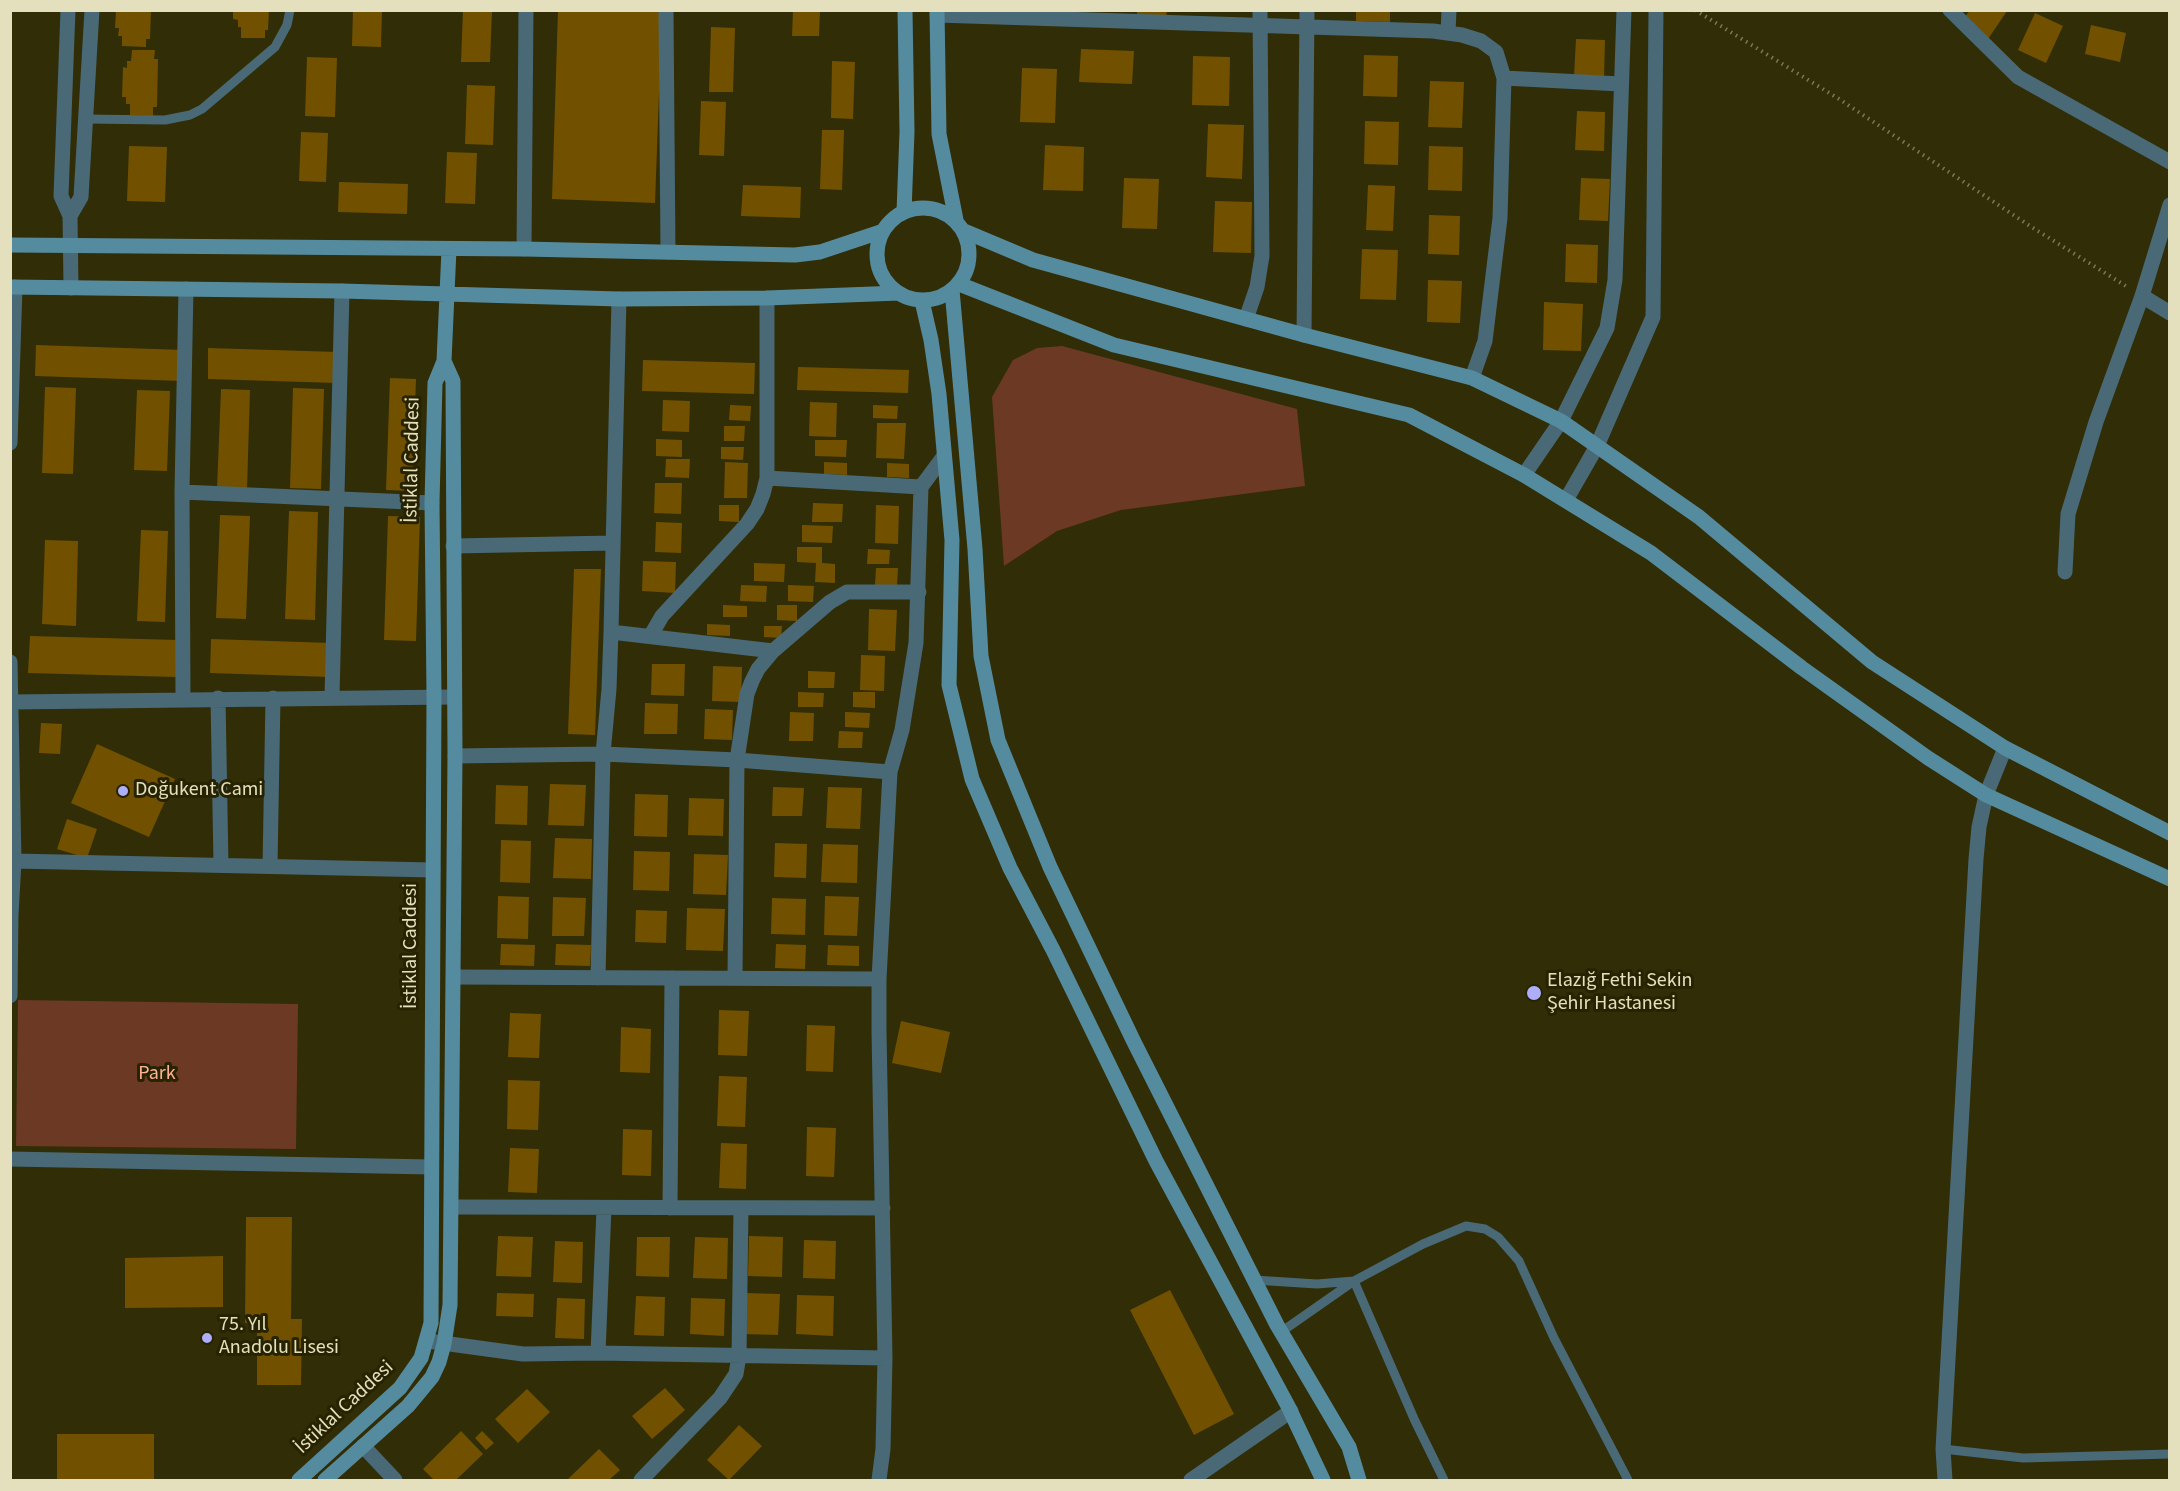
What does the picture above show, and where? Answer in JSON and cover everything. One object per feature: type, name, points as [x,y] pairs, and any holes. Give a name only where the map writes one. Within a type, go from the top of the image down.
[{"type":"street","points":[[68,10],[62,196],[70,216],[71,288]]},
{"type":"street","points":[[70,216],[81,196],[92,10]]},
{"type":"street","points":[[524,249],[526,10]]},
{"type":"street","points":[[666,10],[668,252]]},
{"type":"street","points":[[904,212],[907,132],[905,10]]},
{"type":"street","points":[[1304,335],[1307,10]]},
{"type":"street","points":[[1448,33],[1449,10]]},
{"type":"street","points":[[1524,475],[1561,421],[1607,328],[1615,280],[1624,10]]},
{"type":"street","points":[[1566,500],[1597,446],[1653,317],[1656,10]]},
{"type":"street","points":[[1950,10],[2018,76],[2169,162]]},
{"type":"street","points":[[1472,378],[1485,341],[1500,218],[1504,78],[1496,52],[1481,41],[1448,33],[1308,27],[1260,18],[937,13],[939,134],[960,226],[969,244],[970,258],[966,272],[956,287],[936,299],[922,301],[910,299],[899,293],[889,286],[881,273],[877,259],[878,245],[883,231],[892,219],[904,212],[917,208],[931,208],[944,212],[960,226],[1033,260],[1304,335],[1472,378],[1561,421],[1699,517],[1872,662],[2005,748],[2169,833]]},
{"type":"street","points":[[1246,319],[1257,287],[1262,256],[1260,18]]},
{"type":"street","points":[[1504,78],[1621,84]]},
{"type":"street","points":[[2065,572],[2068,514],[2096,422],[2142,296],[2169,205]]},
{"type":"street","points":[[10,245],[524,249],[795,255],[820,252],[883,231]]},
{"type":"street","name":"İstiklal Caddesi","points":[[299,1480],[400,1388],[421,1358],[428,1341],[433,1306],[432,503],[435,383],[444,361],[449,249]]},
{"type":"street","points":[[10,443],[13,287],[447,293],[619,299],[767,298],[899,293]]},
{"type":"street","points":[[956,287],[1114,345],[1409,415],[1524,475],[1651,553],[1802,668],[1928,758],[1986,795],[2169,879]]},
{"type":"street","points":[[956,287],[981,656],[998,740],[1050,867],[1134,1042],[1281,1332],[1349,1447],[1359,1480]]},
{"type":"street","points":[[183,699],[182,492],[186,289]]},
{"type":"street","points":[[332,697],[342,291]]},
{"type":"street","points":[[2142,296],[2169,313]]},
{"type":"street","points":[[651,635],[662,616],[747,524],[757,509],[766,478],[767,298]]},
{"type":"street","points":[[598,978],[603,754],[611,632],[619,299]]},
{"type":"street","points":[[922,301],[931,340],[939,394],[952,540],[949,685],[972,779],[1010,868],[1058,960],[1155,1161],[1291,1412],[1323,1480]]},
{"type":"street","name":"İstiklal Caddesi","points":[[325,1480],[408,1406],[432,1377],[440,1362],[450,1305],[455,756],[453,381],[444,361]]},
{"type":"street","points":[[879,1480],[883,1449],[885,1358],[879,979],[890,772],[902,730],[916,643],[921,487],[944,456]]},
{"type":"street","points":[[766,478],[921,487]]},
{"type":"street","points":[[182,492],[432,503]]},
{"type":"street","points":[[453,546],[613,543]]},
{"type":"street","points":[[735,978],[738,760],[747,694],[752,681],[758,669],[773,651],[830,602],[847,592],[919,592]]},
{"type":"street","points":[[611,632],[773,651]]},
{"type":"street","points":[[10,662],[14,861],[10,996]]},
{"type":"street","points":[[11,702],[454,697]]},
{"type":"street","points":[[218,698],[221,865]]},
{"type":"street","points":[[270,866],[273,698]]},
{"type":"street","points":[[1944,1480],[1943,1449],[1975,871],[1979,826],[1986,795],[2005,748]]},
{"type":"street","points":[[455,756],[603,754],[738,760],[890,772]]},
{"type":"street","points":[[14,861],[433,870]]},
{"type":"street","points":[[454,977],[879,979]]},
{"type":"street","points":[[670,1208],[672,978]]},
{"type":"street","points":[[10,1159],[432,1167]]},
{"type":"street","points":[[452,1207],[883,1208]]},
{"type":"street","points":[[598,1353],[603,1208]]},
{"type":"street","points":[[641,1480],[725,1392],[736,1374],[740,1356],[741,1208]]},
{"type":"street","points":[[428,1341],[523,1354],[598,1353],[885,1358]]},
{"type":"street","points":[[1191,1480],[1291,1412]]},
{"type":"street","points":[[363,1446],[395,1480]]},
{"type":"lane","points":[[85,119],[165,120],[190,115],[202,109],[275,47],[287,25],[290,10]]},
{"type":"lane","points":[[1281,1332],[1354,1281],[1424,1244],[1467,1226],[1485,1229],[1498,1237],[1519,1261],[1554,1338],[1628,1480]]},
{"type":"lane","points":[[1254,1280],[1317,1284],[1354,1281]]},
{"type":"lane","points":[[1354,1281],[1415,1421],[1444,1480]]},
{"type":"lane","points":[[1943,1449],[2001,1456],[2045,1458],[2169,1454]]},
{"type":"path","points":[[1695,10],[1839,99],[2030,226],[2142,296]]},
{"type":"green space","points":[[1062,346],[1297,409],[1305,486],[1121,510],[1057,531],[1004,566],[992,397],[1013,360],[1037,348]]},
{"type":"green space","name":"Park","points":[[18,1000],[298,1004],[296,1149],[16,1146]]},
{"type":"building","points":[[116,10],[151,10],[150,39],[146,39],[146,47],[122,46],[122,36],[118,36],[119,28],[115,28]]},
{"type":"building","points":[[233,10],[269,10],[268,30],[265,30],[265,38],[241,38],[241,27],[238,27],[238,20],[233,19]]},
{"type":"building","points":[[353,10],[382,10],[381,47],[352,46]]},
{"type":"building","points":[[463,10],[492,10],[490,62],[461,62]]},
{"type":"building","points":[[558,10],[662,10],[655,203],[552,199]]},
{"type":"building","points":[[793,10],[820,10],[819,36],[792,36]]},
{"type":"building","points":[[1137,10],[1167,10],[1166,18],[1137,17]]},
{"type":"building","points":[[1356,10],[1390,10],[1390,22],[1356,21]]},
{"type":"building","points":[[1970,10],[2007,11],[1986,42],[1960,24]]},
{"type":"building","points":[[2035,13],[2063,26],[2046,63],[2018,50]]},
{"type":"building","points":[[2091,25],[2126,33],[2120,62],[2085,54]]},
{"type":"building","points":[[711,27],[735,28],[733,92],[709,92]]},
{"type":"building","points":[[1576,39],[1605,40],[1604,77],[1574,76]]},
{"type":"building","points":[[1081,49],[1134,51],[1132,84],[1079,82]]},
{"type":"building","points":[[132,50],[155,50],[154,59],[158,59],[157,107],[153,107],[153,116],[130,115],[130,104],[126,104],[126,97],[122,97],[123,67],[127,68],[127,61],[131,61]]},
{"type":"building","points":[[1364,55],[1398,56],[1397,97],[1363,96]]},
{"type":"building","points":[[1193,56],[1230,57],[1229,106],[1192,105]]},
{"type":"building","points":[[307,57],[337,58],[335,117],[305,116]]},
{"type":"building","points":[[832,61],[855,62],[853,119],[831,118]]},
{"type":"building","points":[[1022,68],[1057,69],[1055,123],[1020,122]]},
{"type":"building","points":[[1430,81],[1464,82],[1462,128],[1428,127]]},
{"type":"building","points":[[467,85],[495,86],[493,145],[465,144]]},
{"type":"building","points":[[701,101],[726,102],[724,156],[699,155]]},
{"type":"building","points":[[1577,111],[1605,112],[1604,151],[1575,150]]},
{"type":"building","points":[[1365,121],[1399,122],[1398,165],[1364,164]]},
{"type":"building","points":[[1208,124],[1244,125],[1242,179],[1206,177]]},
{"type":"building","points":[[822,130],[844,130],[842,190],[820,189]]},
{"type":"building","points":[[301,132],[328,133],[326,182],[299,181]]},
{"type":"building","points":[[1045,145],[1084,147],[1083,191],[1043,190]]},
{"type":"building","points":[[129,146],[167,147],[165,202],[127,201]]},
{"type":"building","points":[[1429,146],[1463,147],[1462,191],[1428,190]]},
{"type":"building","points":[[447,152],[477,153],[475,204],[445,203]]},
{"type":"building","points":[[1124,178],[1159,179],[1157,229],[1122,228]]},
{"type":"building","points":[[1581,178],[1610,179],[1608,221],[1579,220]]},
{"type":"building","points":[[339,182],[408,184],[407,214],[338,212]]},
{"type":"building","points":[[743,185],[801,187],[800,218],[741,216]]},
{"type":"building","points":[[1368,185],[1395,186],[1393,231],[1366,230]]},
{"type":"building","points":[[1215,201],[1252,202],[1251,253],[1213,252]]},
{"type":"building","points":[[1429,215],[1460,216],[1459,255],[1428,254]]},
{"type":"building","points":[[1566,244],[1598,245],[1597,283],[1565,282]]},
{"type":"building","points":[[1362,249],[1398,250],[1396,300],[1360,299]]},
{"type":"building","points":[[1428,280],[1462,281],[1460,323],[1427,322]]},
{"type":"building","points":[[1544,302],[1583,304],[1581,351],[1543,350]]},
{"type":"building","points":[[36,345],[184,350],[183,381],[35,376]]},
{"type":"building","points":[[208,348],[338,352],[337,383],[208,379]]},
{"type":"building","points":[[643,360],[755,363],[754,394],[642,391]]},
{"type":"building","points":[[798,367],[909,370],[908,393],[797,390]]},
{"type":"building","points":[[390,378],[416,379],[412,491],[386,490]]},
{"type":"building","points":[[45,387],[76,388],[73,474],[42,473]]},
{"type":"building","points":[[293,388],[324,389],[321,489],[290,488]]},
{"type":"building","points":[[221,389],[250,390],[247,489],[217,488]]},
{"type":"building","points":[[137,390],[170,391],[167,471],[134,470]]},
{"type":"building","points":[[663,400],[690,401],[689,432],[662,431]]},
{"type":"building","points":[[810,402],[837,403],[836,437],[809,436]]},
{"type":"building","points":[[730,405],[751,406],[750,421],[729,420]]},
{"type":"building","points":[[873,405],[898,406],[897,419],[873,418]]},
{"type":"building","points":[[877,423],[906,423],[904,459],[876,458]]},
{"type":"building","points":[[724,426],[745,426],[744,441],[724,441]]},
{"type":"building","points":[[656,439],[682,440],[682,457],[656,456]]},
{"type":"building","points":[[815,440],[847,440],[846,457],[815,456]]},
{"type":"building","points":[[721,447],[744,447],[743,460],[721,459]]},
{"type":"building","points":[[666,459],[690,459],[689,478],[665,477]]},
{"type":"building","points":[[725,462],[748,463],[747,498],[724,498]]},
{"type":"building","points":[[824,462],[847,463],[847,475],[824,474]]},
{"type":"building","points":[[887,463],[909,464],[909,478],[887,477]]},
{"type":"building","points":[[655,483],[682,483],[681,514],[654,513]]},
{"type":"building","points":[[813,503],[843,504],[842,522],[812,522]]},
{"type":"building","points":[[719,505],[739,505],[739,522],[719,521]]},
{"type":"building","points":[[876,505],[899,506],[898,544],[875,543]]},
{"type":"building","points":[[289,511],[318,512],[315,620],[285,619]]},
{"type":"building","points":[[220,515],[250,516],[246,619],[216,618]]},
{"type":"building","points":[[388,516],[420,517],[416,641],[384,640]]},
{"type":"building","points":[[656,522],[682,523],[681,553],[655,552]]},
{"type":"building","points":[[802,525],[833,526],[832,543],[802,542]]},
{"type":"building","points":[[141,530],[168,531],[165,622],[137,621]]},
{"type":"building","points":[[45,540],[78,541],[76,626],[42,624]]},
{"type":"building","points":[[797,547],[822,547],[822,563],[835,564],[835,583],[815,582],[816,563],[797,562]]},
{"type":"building","points":[[868,549],[890,550],[889,564],[867,564]]},
{"type":"building","points":[[643,561],[676,562],[675,593],[642,591]]},
{"type":"building","points":[[754,563],[785,564],[784,582],[754,581]]},
{"type":"building","points":[[876,568],[898,568],[897,586],[875,585]]},
{"type":"building","points":[[574,569],[601,569],[595,735],[568,734]]},
{"type":"building","points":[[741,585],[767,586],[766,602],[740,601]]},
{"type":"building","points":[[788,585],[814,586],[813,602],[788,601]]},
{"type":"building","points":[[723,605],[747,606],[747,617],[723,617]]},
{"type":"building","points":[[777,605],[797,605],[797,621],[777,620]]},
{"type":"building","points":[[869,609],[897,610],[895,651],[868,650]]},
{"type":"building","points":[[707,624],[730,625],[730,636],[707,635]]},
{"type":"building","points":[[764,626],[782,626],[781,638],[764,637]]},
{"type":"building","points":[[30,636],[178,640],[176,677],[28,673]]},
{"type":"building","points":[[211,639],[332,643],[331,677],[210,673]]},
{"type":"building","points":[[861,655],[885,656],[884,691],[860,690]]},
{"type":"building","points":[[652,664],[685,664],[684,696],[651,695]]},
{"type":"building","points":[[713,666],[742,667],[741,702],[712,701]]},
{"type":"building","points":[[808,671],[835,672],[834,688],[808,688]]},
{"type":"building","points":[[798,692],[824,693],[823,707],[798,707]]},
{"type":"building","points":[[853,692],[875,692],[875,708],[853,707]]},
{"type":"building","points":[[645,703],[678,704],[677,734],[644,734]]},
{"type":"building","points":[[705,709],[733,710],[732,740],[704,739]]},
{"type":"building","points":[[790,712],[814,713],[813,741],[789,741]]},
{"type":"building","points":[[845,712],[870,713],[869,728],[845,727]]},
{"type":"building","points":[[41,723],[62,724],[60,754],[39,753]]},
{"type":"building","points":[[839,731],[863,732],[862,748],[838,748]]},
{"type":"building","name":"Doğukent Cami","points":[[97,744],[175,779],[149,837],[71,803]]},
{"type":"building","points":[[550,784],[586,785],[584,826],[548,825]]},
{"type":"building","points":[[496,785],[528,786],[527,825],[495,824]]},
{"type":"building","points":[[773,787],[804,788],[802,816],[772,816]]},
{"type":"building","points":[[828,787],[862,788],[860,829],[826,828]]},
{"type":"building","points":[[635,794],[668,795],[667,837],[634,836]]},
{"type":"building","points":[[689,798],[724,799],[723,836],[688,835]]},
{"type":"building","points":[[67,819],[97,829],[87,858],[57,849]]},
{"type":"building","points":[[555,838],[592,839],[591,879],[553,878]]},
{"type":"building","points":[[501,840],[531,841],[530,883],[500,882]]},
{"type":"building","points":[[775,843],[807,844],[806,878],[774,877]]},
{"type":"building","points":[[823,844],[858,845],[857,883],[821,882]]},
{"type":"building","points":[[634,851],[670,852],[669,891],[633,890]]},
{"type":"building","points":[[694,854],[728,855],[726,895],[693,894]]},
{"type":"building","points":[[498,896],[529,897],[528,939],[497,938]]},
{"type":"building","points":[[825,896],[859,897],[857,936],[824,935]]},
{"type":"building","points":[[553,897],[586,898],[584,936],[552,936]]},
{"type":"building","points":[[772,898],[806,899],[805,935],[771,934]]},
{"type":"building","points":[[687,908],[725,909],[723,951],[686,950]]},
{"type":"building","points":[[636,910],[667,911],[666,943],[635,942]]},
{"type":"building","points":[[501,944],[535,945],[534,966],[500,965]]},
{"type":"building","points":[[556,944],[591,945],[590,966],[555,965]]},
{"type":"building","points":[[776,944],[806,945],[805,969],[775,968]]},
{"type":"building","points":[[828,945],[859,946],[859,966],[827,965]]},
{"type":"building","points":[[719,1010],[749,1011],[747,1056],[718,1055]]},
{"type":"building","points":[[510,1013],[541,1014],[539,1058],[508,1057]]},
{"type":"building","points":[[901,1021],[950,1032],[941,1073],[892,1063]]},
{"type":"building","points":[[807,1025],[835,1026],[833,1072],[806,1071]]},
{"type":"building","points":[[621,1027],[651,1029],[650,1073],[620,1072]]},
{"type":"building","points":[[719,1076],[747,1077],[745,1127],[717,1126]]},
{"type":"building","points":[[508,1080],[540,1081],[538,1130],[507,1129]]},
{"type":"building","points":[[807,1127],[836,1128],[834,1177],[806,1176]]},
{"type":"building","points":[[623,1129],[652,1130],[651,1176],[622,1175]]},
{"type":"building","points":[[721,1143],[747,1144],[746,1189],[719,1188]]},
{"type":"building","points":[[510,1148],[539,1149],[537,1193],[508,1192]]},
{"type":"building","points":[[246,1217],[292,1217],[291,1319],[302,1319],[301,1385],[257,1385],[257,1324],[245,1323]]},
{"type":"building","points":[[498,1236],[533,1237],[531,1277],[496,1276]]},
{"type":"building","points":[[749,1236],[783,1237],[782,1277],[748,1276]]},
{"type":"building","points":[[637,1237],[670,1237],[669,1277],[636,1276]]},
{"type":"building","points":[[695,1237],[728,1238],[727,1279],[693,1278]]},
{"type":"building","points":[[804,1240],[836,1241],[835,1279],[803,1278]]},
{"type":"building","points":[[555,1241],[583,1242],[582,1283],[553,1282]]},
{"type":"building","points":[[223,1256],[223,1307],[125,1308],[125,1258]]},
{"type":"building","points":[[1170,1290],[1234,1414],[1194,1435],[1130,1310]]},
{"type":"building","points":[[497,1293],[534,1294],[533,1317],[496,1316]]},
{"type":"building","points":[[745,1293],[780,1294],[778,1335],[743,1334]]},
{"type":"building","points":[[797,1295],[834,1296],[833,1336],[796,1334]]},
{"type":"building","points":[[636,1296],[665,1297],[664,1336],[634,1335]]},
{"type":"building","points":[[557,1298],[585,1299],[584,1339],[555,1338]]},
{"type":"building","points":[[691,1298],[725,1299],[724,1336],[690,1334]]},
{"type":"building","points":[[665,1388],[685,1410],[652,1439],[632,1416]]},
{"type":"building","points":[[527,1389],[550,1412],[518,1443],[495,1419]]},
{"type":"building","points":[[739,1425],[762,1446],[729,1480],[707,1460]]},
{"type":"building","points":[[461,1431],[483,1454],[456,1480],[434,1480],[423,1469]]},
{"type":"building","points":[[482,1431],[494,1443],[486,1450],[475,1438]]},
{"type":"building","points":[[57,1434],[154,1434],[154,1480],[57,1480]]},
{"type":"building","points":[[599,1449],[620,1470],[609,1480],[567,1480]]},
{"type":"place","name":"Doğukent Cami","points":[[123,791]]},
{"type":"place","name":"Elazığ Fethi Sekin Şehir Hastanesi","points":[[1534,993]]},
{"type":"place","name":"75. Yıl Anadolu Lisesi","points":[[207,1338]]}]
